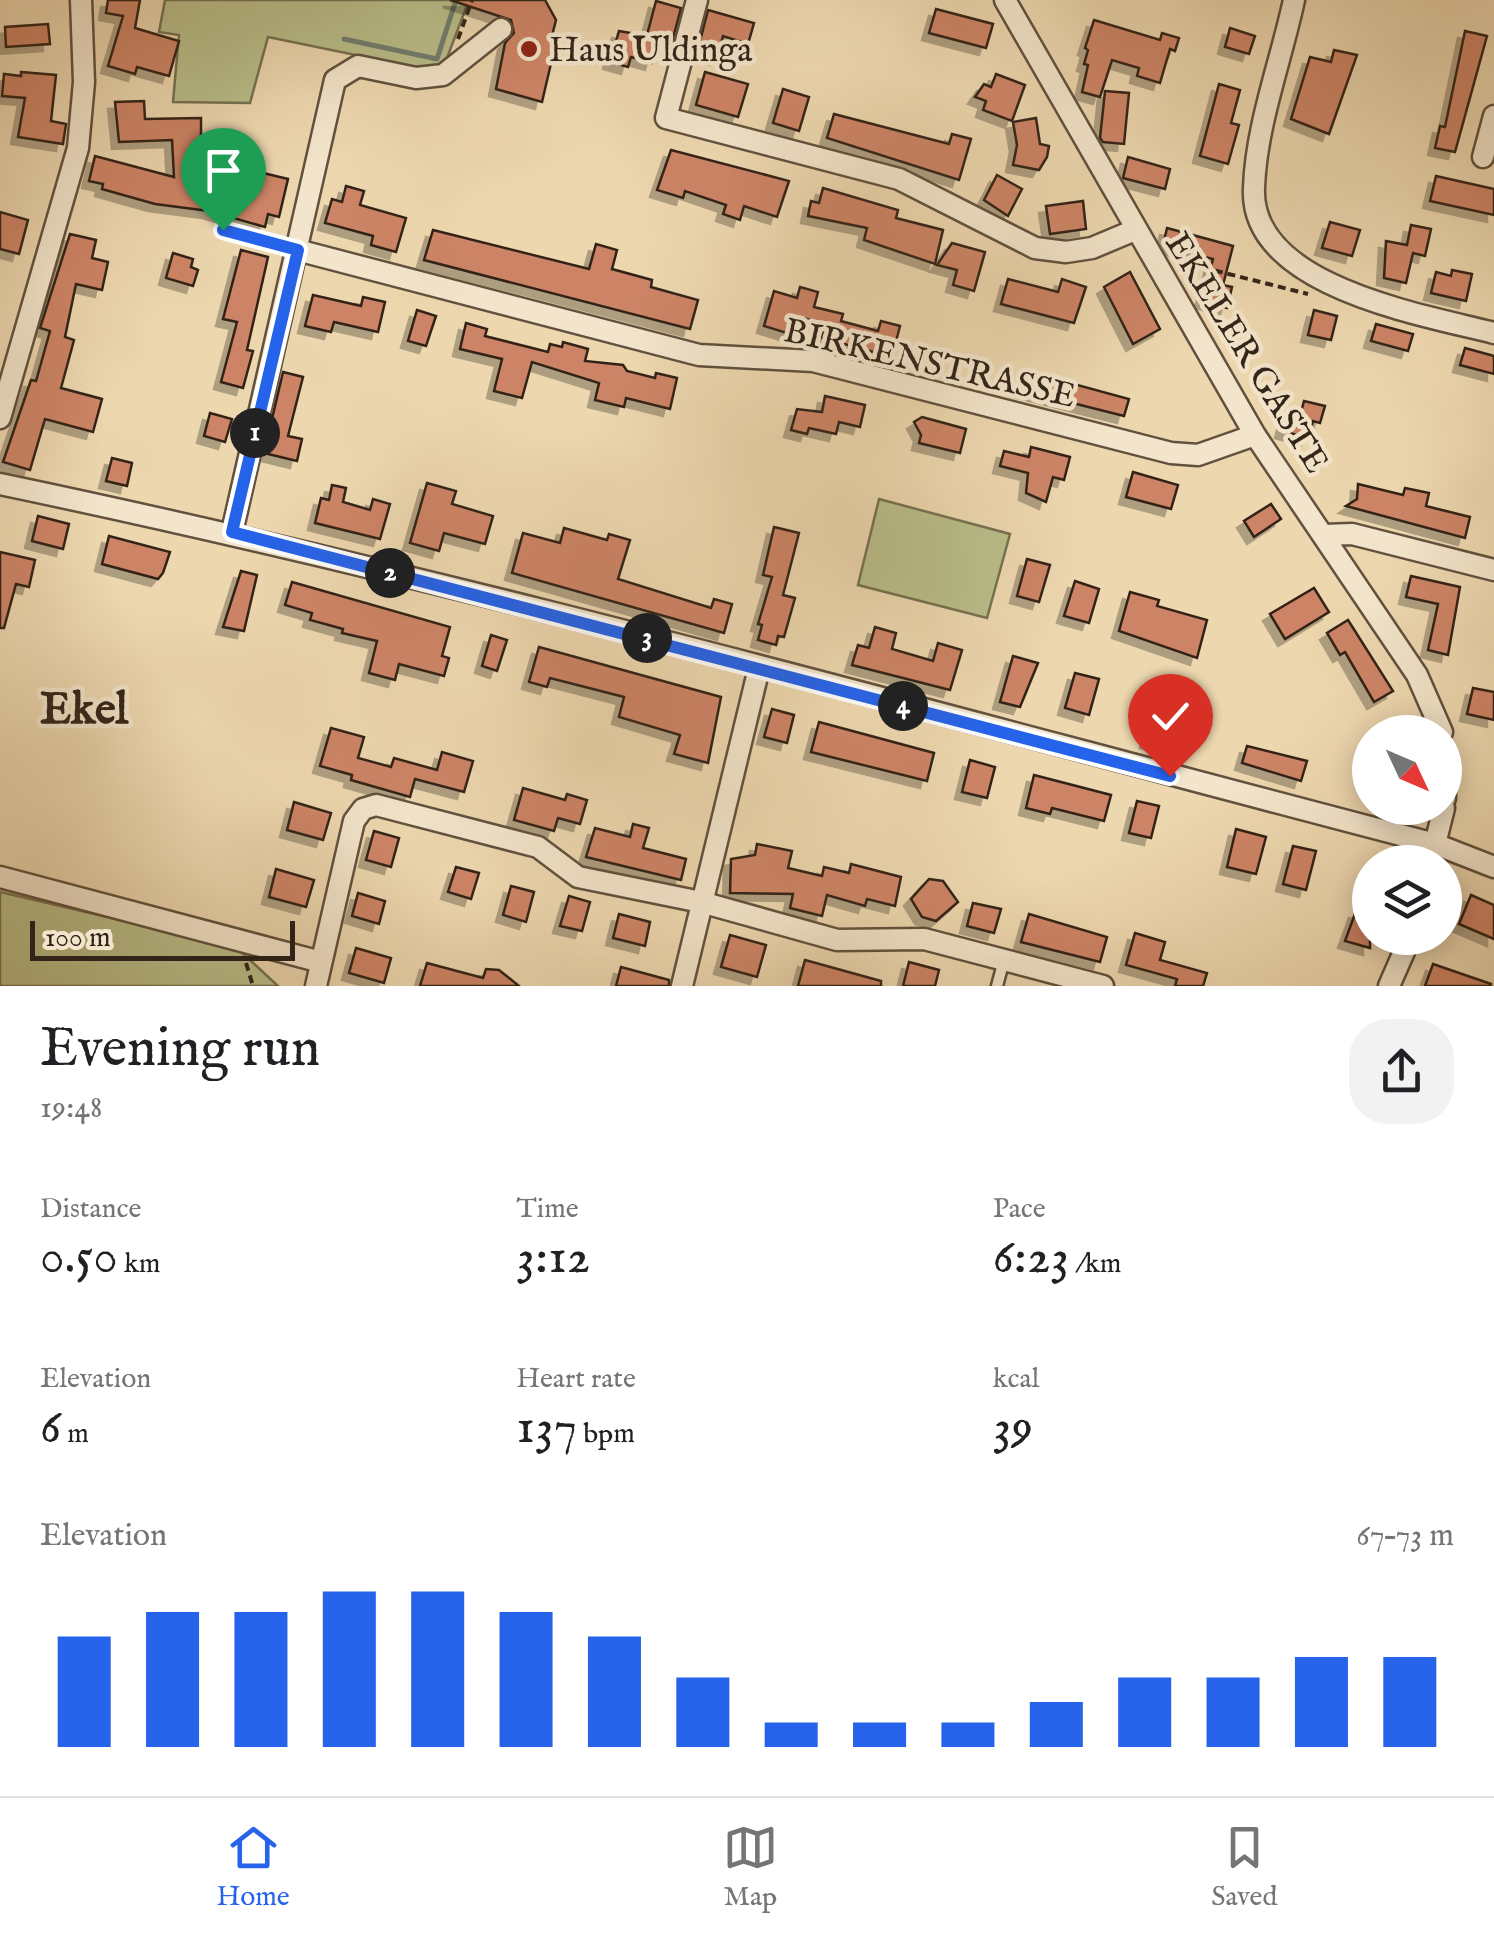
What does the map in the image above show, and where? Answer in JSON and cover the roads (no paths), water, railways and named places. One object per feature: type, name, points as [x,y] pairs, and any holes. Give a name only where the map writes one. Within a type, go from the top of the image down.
[{"type":"street","points":[[0,418],[78,148],[84,82],[81,0]]},
{"type":"street","points":[[697,0],[666,118],[899,179],[1035,248],[1066,252],[1092,248],[1135,230]]},
{"type":"street","name":"EKELER GASTE","points":[[1005,0],[1256,434],[1418,675],[1435,715]]},
{"type":"street","points":[[1294,0],[1253,191],[1256,209],[1276,242],[1337,290],[1494,333]]},
{"type":"street","points":[[232,532],[336,80],[358,66],[416,78],[442,75],[501,29]]},
{"type":"street","points":[[1483,157],[1494,116]]},
{"type":"street","name":"BIRKENSTRASSE","points":[[298,250],[699,355],[814,360],[1172,453],[1198,454],[1256,434]]},
{"type":"street","points":[[0,484],[232,532],[759,668],[1416,845]]},
{"type":"street","points":[[1324,534],[1352,534],[1494,570]]},
{"type":"street","points":[[682,986],[759,668]]},
{"type":"street","points":[[316,986],[354,821],[363,809],[376,805],[538,847],[578,877],[700,902],[837,940],[924,939],[1103,986]]},
{"type":"street","points":[[1462,858],[1494,867]]},
{"type":"street","points":[[0,877],[321,962]]},
{"type":"street","points":[[1389,986],[1403,955]]},
{"type":"lane","points":[[997,986],[1004,960]]},
{"type":"waterway","points":[[344,39],[437,59],[456,0]]},
{"type":"place","name":"Haus Uldinga","points":[[529,49]]},
{"type":"district","name":"Ekel","points":[[84,707]]}]
